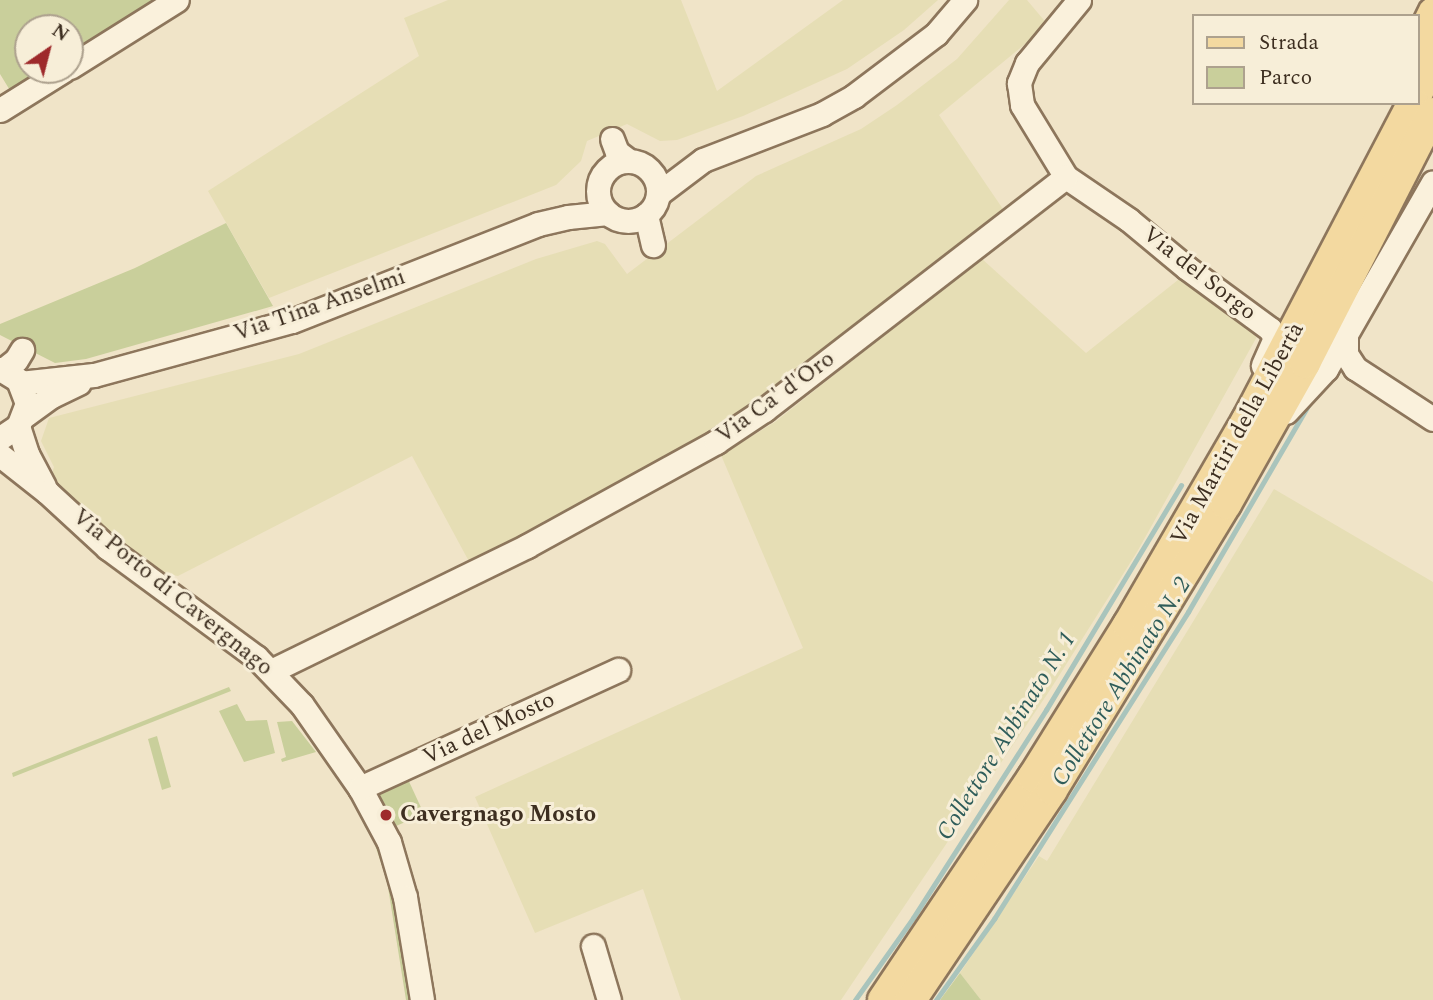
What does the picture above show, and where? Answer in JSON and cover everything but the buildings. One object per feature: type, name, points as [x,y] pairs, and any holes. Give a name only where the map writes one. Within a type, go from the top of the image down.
[{"type":"main road","points":[[1419,42],[1433,13]]},
{"type":"main road","points":[[1419,90],[1433,61]]},
{"type":"main road","points":[[1321,284],[1350,199],[1368,165],[1389,105]]},
{"type":"main road","name":"Via Martiri della Libertà","points":[[883,1000],[950,904],[1135,613],[1258,401],[1412,105]]},
{"type":"main road","name":"Via Martiri della Libertà","points":[[911,1000],[1052,790],[1148,636],[1265,435],[1316,366],[1433,113]]},
{"type":"main road","points":[[1316,366],[1433,159]]},
{"type":"street","points":[[84,57],[177,0]]},
{"type":"street","points":[[542,223],[568,216],[615,216],[632,220],[646,215],[652,209],[658,194],[704,160],[822,114],[855,96],[936,34],[965,0]]},
{"type":"street","points":[[1066,177],[1023,105],[1019,83],[1033,54],[1079,0]]},
{"type":"street","points":[[0,110],[42,84]]},
{"type":"street","points":[[646,215],[647,245],[600,201],[608,141],[617,152],[655,178],[658,194]]},
{"type":"street","points":[[542,223],[589,195],[603,176],[638,164],[704,160]]},
{"type":"street","name":"Via del Sorgo","points":[[1066,177],[1129,220],[1270,329],[1275,338],[1264,363],[1258,401]]},
{"type":"street","name":"Via Ca' d'Oro","points":[[271,671],[515,553],[716,442],[764,410],[1066,177]]},
{"type":"street","points":[[1433,182],[1346,335],[1316,366],[1340,374],[1433,433]]},
{"type":"street","name":"Via Tina Anselmi","points":[[14,427],[52,396],[94,375],[292,321],[542,223]]},
{"type":"street","points":[[1346,335],[1346,354],[1355,369],[1433,419]]},
{"type":"street","points":[[7,374],[22,350]]},
{"type":"street","name":"Via Tina Anselmi","points":[[7,374],[94,375]]},
{"type":"street","name":"Via Porto di Cavergnago","points":[[7,374],[27,403],[14,427],[47,492]]},
{"type":"street","name":"Via Porto di Cavergnago","points":[[0,455],[47,492],[108,548],[226,633],[271,671],[302,705],[360,788],[395,859],[422,1000]]},
{"type":"street","name":"Via del Mosto","points":[[360,788],[618,670]]},
{"type":"street","points":[[593,946],[609,1000]]},
{"type":"shaded area","points":[[448,0],[681,0],[717,91],[843,0],[938,0],[904,30],[847,69],[743,116],[677,140],[660,141],[627,124],[587,141],[581,161],[556,185],[269,298],[208,191],[419,56],[404,18]]},
{"type":"shaded area","points":[[1009,0],[1027,0],[1048,25],[939,115],[1007,215],[759,404],[675,460],[472,567],[412,456],[178,576],[161,573],[129,549],[77,506],[51,477],[54,467],[41,441],[49,418],[299,354],[536,259],[597,241],[605,244],[627,274],[756,176],[861,129],[897,105],[957,59]]},
{"type":"shaded area","points":[[981,258],[1086,353],[1183,276],[1259,333],[1137,552],[1050,690],[841,1000],[681,1000],[643,889],[535,933],[475,797],[803,648],[721,455],[775,422]]},
{"type":"shaded area","points":[[1274,489],[1433,582],[1433,1000],[981,1000],[960,973],[1039,856],[1047,861]]},
{"type":"green space","points":[[0,0],[155,0],[84,45],[84,14],[14,14],[14,84],[23,84],[11,92],[0,74]]},
{"type":"green space","points":[[226,223],[273,306],[86,359],[55,363],[0,335],[0,324],[135,268]]},
{"type":"green space","points":[[229,687],[231,691],[13,777],[12,773]]},
{"type":"green space","points":[[237,704],[246,721],[267,720],[275,753],[244,762],[219,711]]},
{"type":"green space","points":[[292,721],[316,752],[282,762],[281,759],[286,757],[277,722]]},
{"type":"green space","points":[[157,736],[171,787],[162,790],[148,739]]},
{"type":"green space","points":[[406,775],[424,814],[396,826],[375,790]]},
{"type":"green space","points":[[365,815],[383,846],[414,1000],[406,1000],[387,881],[374,842],[364,825]]},
{"type":"green space","points":[[960,973],[981,1000],[940,1000]]},
{"type":"waterway","name":"Collettore Abbinato N. 2","points":[[936,1000],[994,919],[1188,612],[1311,401]]},
{"type":"waterway","name":"Collettore Abbinato N. 1","points":[[855,1000],[913,918],[1046,710],[1181,485]]},
{"type":"place","name":"Cavergnago Mosto","points":[[386,815]]}]
